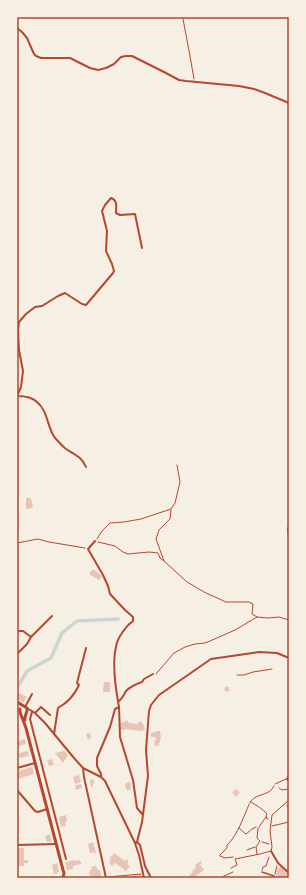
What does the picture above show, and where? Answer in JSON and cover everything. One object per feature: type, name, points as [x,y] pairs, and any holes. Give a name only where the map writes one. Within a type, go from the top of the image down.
[{"type":"main road","points":[[17,702],[26,710]]},
{"type":"main road","points":[[17,706],[26,728],[36,764],[64,877]]},
{"type":"main road","points":[[20,711],[21,707],[26,710]]},
{"type":"main road","points":[[20,711],[23,714],[26,710]]},
{"type":"main road","points":[[26,710],[26,728]]},
{"type":"street","points":[[17,28],[27,38],[34,54],[42,58],[70,58],[90,68],[98,70],[114,64],[121,57],[132,56],[179,80],[239,86],[265,93],[289,103]]},
{"type":"street","points":[[86,467],[85,463],[75,453],[64,448],[52,434],[42,406],[37,401],[26,396],[17,396],[21,387],[23,371],[19,350],[19,322],[35,307],[42,306],[65,293],[80,303],[86,305],[113,273],[114,271],[112,264],[106,251],[107,231],[102,211],[111,198],[116,201],[116,213],[120,215],[134,214],[142,248]]},
{"type":"street","points":[[289,526],[289,537]]},
{"type":"street","points":[[96,541],[88,549],[103,575],[110,594],[133,617],[133,621],[127,626],[116,646],[114,662],[119,707],[120,737],[133,780],[137,808],[143,815]]},
{"type":"street","points":[[17,654],[28,644],[31,637],[52,616]]},
{"type":"street","points":[[17,631],[24,631],[31,637]]},
{"type":"street","points":[[54,734],[58,708],[67,702],[79,685],[77,683],[86,648]]},
{"type":"street","points":[[136,843],[143,815],[148,776],[146,750],[149,711],[154,700],[165,690],[211,659],[240,656],[259,652],[277,653],[289,658]]},
{"type":"street","points":[[118,702],[122,699],[126,691],[134,684],[142,682],[144,679],[153,674]]},
{"type":"street","points":[[32,694],[26,710],[33,712],[46,723],[83,768],[105,781],[136,843],[144,878]]},
{"type":"street","points":[[50,715],[41,706],[33,712],[30,719],[66,859]]},
{"type":"street","points":[[101,778],[101,774],[97,766],[97,758],[115,709],[119,707]]},
{"type":"street","points":[[17,768],[36,764]]},
{"type":"street","points":[[83,768],[107,878]]},
{"type":"street","points":[[288,779],[289,775]]},
{"type":"street","points":[[17,790],[35,811],[38,812],[47,809]]},
{"type":"street","points":[[136,843],[140,846],[145,866],[151,878]]},
{"type":"street","points":[[17,845],[56,844]]},
{"type":"street","points":[[271,851],[278,863],[289,872]]},
{"type":"street","points":[[262,872],[274,876]]},
{"type":"lane","points":[[237,675],[272,669]]},
{"type":"lane","points":[[275,784],[288,779]]},
{"type":"lane","points":[[279,788],[282,790],[289,789]]},
{"type":"lane","points":[[231,868],[237,865],[235,859],[271,851],[272,844],[270,836],[270,820],[272,815],[289,800]]},
{"type":"lane","points":[[271,826],[289,822]]},
{"type":"lane","points":[[247,850],[256,847],[260,841],[257,838],[258,828]]},
{"type":"lane","points":[[256,847],[257,854]]},
{"type":"lane","points":[[220,878],[232,872]]},
{"type":"path","points":[[184,17],[183,19],[194,82]]},
{"type":"path","points":[[164,560],[156,539],[159,530],[170,519],[171,509],[175,503],[180,482],[177,465]]},
{"type":"path","points":[[171,509],[141,519],[110,523],[102,531],[96,541],[115,546],[128,554],[149,552],[158,553],[160,558],[187,582],[204,592],[226,602],[249,602],[253,604],[252,614],[257,617],[279,617],[289,620]]},
{"type":"path","points":[[17,543],[38,539],[88,549]]},
{"type":"path","points":[[153,674],[156,674],[174,653],[185,647],[210,641],[235,630],[257,617]]},
{"type":"path","points":[[233,857],[225,858],[220,855],[227,848],[227,845],[239,828],[251,802],[255,797],[268,793],[275,784]]},
{"type":"path","points":[[272,789],[279,788]]},
{"type":"path","points":[[251,802],[263,809],[267,814],[267,819],[270,820]]},
{"type":"path","points":[[286,803],[289,810]]},
{"type":"path","points":[[266,816],[272,815]]},
{"type":"path","points":[[258,828],[266,816]]},
{"type":"path","points":[[239,828],[246,834],[259,826]]},
{"type":"path","points":[[260,841],[272,844]]},
{"type":"path","points":[[262,872],[263,867],[266,866],[268,857]]},
{"type":"path","points":[[274,876],[278,863]]},
{"type":"path","points":[[107,878],[143,874]]},
{"type":"building","points":[[26,498],[31,498],[33,508],[26,509]]},
{"type":"building","points":[[93,569],[102,576],[99,580],[89,574]]},
{"type":"building","points":[[104,682],[110,682],[110,692],[103,692]]},
{"type":"building","points":[[225,687],[229,687],[229,691],[225,691]]},
{"type":"building","points":[[17,692],[27,697],[23,703],[17,699]]},
{"type":"building","points":[[127,720],[129,723],[139,724],[138,723],[140,721],[145,729],[142,731],[125,729],[125,731],[123,729],[120,730],[120,723]]},
{"type":"building","points":[[160,731],[161,739],[159,745],[155,746],[154,742],[156,740],[155,737],[151,737],[151,733]]},
{"type":"building","points":[[90,733],[91,738],[88,740],[86,734]]},
{"type":"building","points":[[25,739],[25,744],[17,747],[17,741]]},
{"type":"building","points":[[27,751],[29,756],[19,758],[17,756],[17,754]]},
{"type":"building","points":[[64,751],[68,755],[63,763],[55,753]]},
{"type":"building","points":[[52,759],[54,765],[49,766],[47,760]]},
{"type":"building","points":[[32,767],[34,774],[17,779],[17,771]]},
{"type":"building","points":[[79,775],[81,782],[75,784],[73,777]]},
{"type":"building","points":[[90,780],[94,780],[94,784],[91,787]]},
{"type":"building","points":[[130,782],[131,789],[127,791],[125,784]]},
{"type":"building","points":[[81,784],[82,788],[76,790],[75,785]]},
{"type":"building","points":[[236,789],[240,793],[236,797],[232,792]]},
{"type":"building","points":[[66,815],[66,826],[61,827],[59,817]]},
{"type":"building","points":[[50,834],[51,840],[50,842],[47,842],[45,836]]},
{"type":"building","points":[[93,842],[96,853],[90,853],[88,844]]},
{"type":"building","points":[[18,848],[24,848],[24,860],[28,860],[28,863],[24,863],[24,866],[17,866]]},
{"type":"building","points":[[114,853],[125,861],[127,859],[129,862],[127,864],[130,866],[126,871],[115,863],[112,866],[109,863],[111,860],[110,858]]},
{"type":"building","points":[[80,860],[81,864],[73,866],[73,869],[67,870],[65,862]]},
{"type":"building","points":[[201,861],[202,863],[200,864],[204,870],[193,878],[190,878],[191,877],[189,875],[195,869],[195,865]]},
{"type":"building","points":[[57,863],[59,872],[54,874],[52,865]]},
{"type":"building","points":[[96,866],[98,870],[100,870],[100,873],[101,872],[101,878],[92,878],[91,875],[90,876],[89,873],[92,869],[91,867]]},
{"type":"building","points":[[281,866],[289,875],[287,878],[275,877],[276,871]]},
{"type":"building","points":[[141,874],[142,878],[132,878],[132,876]]},
{"type":"waterway","points":[[17,688],[27,671],[51,658],[62,633],[77,621],[118,619]]}]
